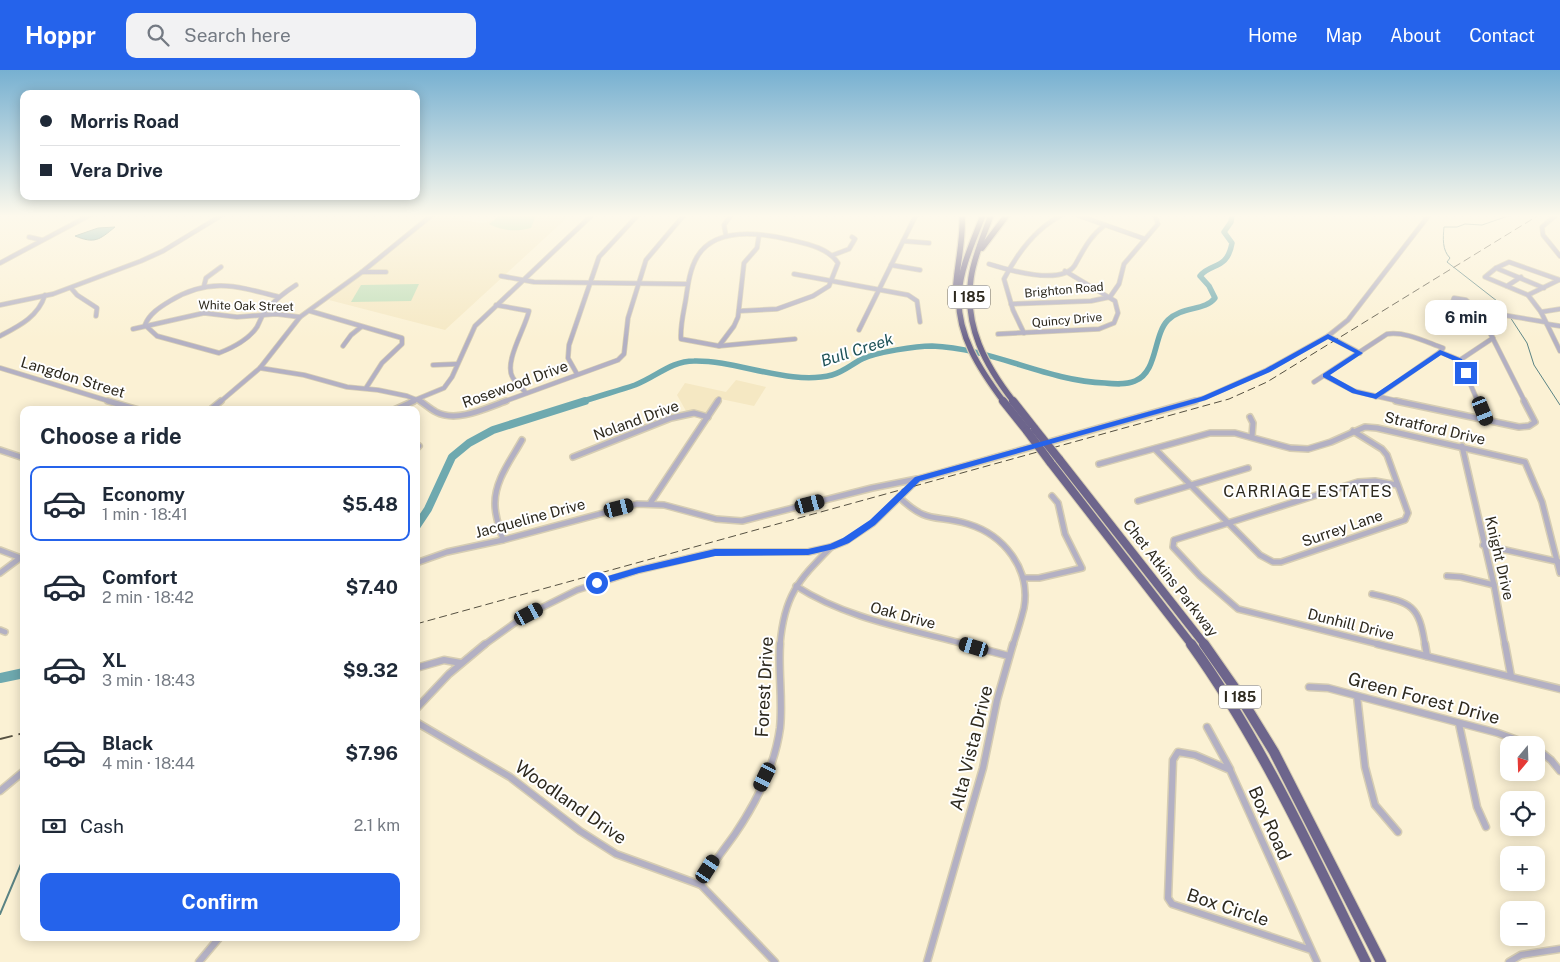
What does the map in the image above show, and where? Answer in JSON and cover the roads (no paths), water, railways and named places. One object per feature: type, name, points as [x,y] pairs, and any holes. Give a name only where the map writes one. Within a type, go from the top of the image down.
[{"type":"highway","points":[[960,257],[954,293],[955,308],[965,337]]},
{"type":"highway","name":"Chet Atkins Parkway","points":[[968,257],[960,293],[960,313],[965,337],[981,370],[1027,431],[1054,460],[1204,644],[1234,687],[1274,752],[1381,962]]},
{"type":"highway","name":"Chet Atkins Parkway","points":[[977,257],[969,291],[970,318],[976,340],[992,373],[1035,429],[1054,460],[1218,681],[1276,780],[1366,962]]},
{"type":"street","points":[[0,263],[12,257]]},
{"type":"street","points":[[0,305],[45,296],[71,288],[152,257]]},
{"type":"street","points":[[215,406],[260,368],[300,317],[381,257]]},
{"type":"street","points":[[401,406],[445,388],[472,330],[496,305],[549,257]]},
{"type":"street","points":[[577,374],[568,358],[569,346],[601,257]]},
{"type":"street","name":"Rosewood Drive","points":[[260,368],[304,375],[347,387],[366,388],[419,400],[437,413],[449,416],[464,415],[618,360],[624,354],[626,346],[625,335],[638,284],[649,257]]},
{"type":"street","points":[[697,257],[687,284],[680,331],[681,339],[719,346],[795,339]]},
{"type":"street","points":[[719,346],[734,326],[739,311],[744,263],[750,257]]},
{"type":"street","points":[[739,311],[777,309],[799,302],[822,291],[829,286],[838,263],[834,257]]},
{"type":"street","points":[[859,330],[895,257]]},
{"type":"street","points":[[1019,257],[1008,270],[1004,279],[1024,334]]},
{"type":"street","points":[[989,264],[1008,270],[1038,274],[1065,271],[1072,268],[1078,257]]},
{"type":"street","name":"Brighton Road","points":[[1012,304],[1083,301],[1110,297],[1119,284],[1124,264],[1130,257]]},
{"type":"street","points":[[719,399],[651,502],[667,504],[731,521],[741,521],[887,484],[918,479],[1204,398],[1268,370],[1328,336],[1348,320],[1397,257]]},
{"type":"street","points":[[1560,280],[1509,262],[1496,268],[1485,277],[1528,295],[1541,312],[1559,345],[1560,351]]},
{"type":"street","points":[[891,265],[920,270]]},
{"type":"street","points":[[204,286],[206,278],[221,267]]},
{"type":"street","points":[[1496,268],[1544,288]]},
{"type":"street","name":"Quincy Drive","points":[[998,334],[1089,330],[1114,323],[1118,313],[1117,304],[1110,297],[1065,271]]},
{"type":"street","points":[[362,272],[386,272]]},
{"type":"street","points":[[794,274],[908,295],[918,305],[920,322]]},
{"type":"street","points":[[501,276],[525,280],[590,283],[687,284]]},
{"type":"street","points":[[1507,286],[1521,277]]},
{"type":"street","points":[[1528,295],[1560,280]]},
{"type":"street","points":[[279,297],[231,284],[220,283],[204,286],[182,293],[169,301],[151,315],[145,325],[157,336],[219,352],[225,351],[252,332],[262,315],[279,297],[296,286]]},
{"type":"street","points":[[71,288],[77,295],[97,308],[96,316]]},
{"type":"street","points":[[0,336],[40,310],[45,296]]},
{"type":"street","points":[[1325,376],[1354,391],[1376,397],[1521,428],[1530,426],[1535,422],[1480,311],[1466,300],[1454,298],[1452,301],[1473,311],[1480,311],[1560,326]]},
{"type":"street","points":[[496,305],[529,311],[528,321],[509,365],[512,377],[526,393]]},
{"type":"street","points":[[1541,312],[1560,309]]},
{"type":"street","points":[[310,311],[402,338],[402,344],[382,363],[366,388]]},
{"type":"street","name":"White Oak Street","points":[[132,329],[204,313],[237,317],[282,314],[300,317]]},
{"type":"street","points":[[343,346],[350,335],[361,327]]},
{"type":"street","points":[[1314,382],[1387,334],[1392,333],[1442,348],[1440,352],[1376,397]]},
{"type":"street","points":[[1328,336],[1360,353]]},
{"type":"street","points":[[1460,360],[1493,338]]},
{"type":"street","points":[[1440,352],[1460,360],[1487,422]]},
{"type":"street","points":[[433,365],[457,364]]},
{"type":"street","name":"Langdon Street","points":[[0,368],[126,406]]},
{"type":"street","name":"Noland Drive","points":[[573,457],[671,418],[694,413],[708,417]]},
{"type":"street","points":[[1250,417],[1254,423],[1252,436]]},
{"type":"street","name":"Stratford Drive","points":[[1099,464],[1210,433],[1235,433],[1252,436],[1290,448],[1308,449],[1331,442],[1365,427],[1462,446],[1526,462],[1531,472],[1558,562]]},
{"type":"street","name":"Surrey Lane","points":[[1230,524],[1260,555],[1273,562],[1281,562],[1405,520],[1408,513],[1387,455],[1382,449],[1353,431]]},
{"type":"street","points":[[503,540],[495,507],[496,496],[499,481],[522,440]]},
{"type":"street","name":"Knight Drive","points":[[1462,446],[1483,544],[1494,585],[1511,676]]},
{"type":"street","points":[[1155,449],[1230,524],[1358,482],[1375,481],[1397,485]]},
{"type":"street","points":[[0,450],[20,457]]},
{"type":"street","points":[[1138,502],[1248,468]]},
{"type":"street","points":[[420,705],[461,663],[494,636],[523,617],[565,595],[614,578],[715,552],[808,552],[831,547],[846,540],[872,523],[918,479]]},
{"type":"street","points":[[1024,578],[1039,578],[1082,568],[1065,534],[1058,503],[1052,496]]},
{"type":"street","name":"Alta Vista Drive","points":[[899,497],[923,517],[931,520],[968,524],[989,533],[1014,554],[1024,578],[1025,592],[1024,607],[1014,646],[1009,656],[983,768],[927,962]]},
{"type":"street","name":"Jacqueline Drive","points":[[420,562],[447,552],[503,540],[590,515],[651,502]]},
{"type":"street","name":"Dunhill Drive","points":[[1230,524],[1174,540],[1173,547],[1200,576],[1238,609],[1560,689]]},
{"type":"street","points":[[1483,544],[1558,562],[1560,573]]},
{"type":"street","name":"Forest Drive","points":[[700,885],[708,869],[737,830],[751,805],[775,749],[780,728],[781,677],[779,645],[784,611],[796,586],[831,547]]},
{"type":"street","points":[[0,550],[20,556]]},
{"type":"street","points":[[0,572],[20,559]]},
{"type":"street","points":[[1447,576],[1461,577],[1494,585]]},
{"type":"street","name":"Oak Drive","points":[[796,586],[818,600],[850,612],[1009,656]]},
{"type":"street","points":[[1372,594],[1409,603],[1416,609],[1421,620],[1427,656]]},
{"type":"street","points":[[420,667],[451,659],[461,663]]},
{"type":"street","name":"Green Forest Drive","points":[[1309,687],[1328,688],[1506,736]]},
{"type":"street","points":[[1358,696],[1365,767],[1375,805],[1398,832]]},
{"type":"street","name":"Woodland Drive","points":[[420,724],[510,777],[580,831],[616,854],[700,885],[775,962]]},
{"type":"street","points":[[1459,724],[1477,807],[1486,827]]},
{"type":"street","name":"Box Road","points":[[1207,727],[1230,770],[1316,962]]},
{"type":"street","name":"Box Circle","points":[[1230,770],[1195,755],[1178,752],[1173,760],[1168,898],[1172,904],[1311,950]]},
{"type":"street","points":[[1545,755],[1560,771]]},
{"type":"street","points":[[0,791],[20,774]]},
{"type":"street","points":[[199,962],[216,941]]},
{"type":"street","points":[[1509,962],[1521,955],[1560,949]]},
{"type":"waterway","name":"Bull Creek","points":[[581,402],[643,382],[671,366],[686,362],[728,364],[781,375],[816,378],[836,374],[862,359],[877,354],[907,348],[932,346],[976,352],[1062,377],[1083,381],[1124,384],[1135,381],[1148,370],[1163,327],[1168,320],[1180,312],[1205,305],[1215,298],[1209,286],[1200,276],[1223,262],[1227,257]]},
{"type":"waterway","points":[[1449,257],[1450,258],[1447,262],[1497,301],[1507,314]]},
{"type":"waterway","points":[[1510,317],[1527,343],[1534,365],[1560,405]]},
{"type":"waterway","name":"Bull Creek","points":[[420,521],[428,509],[452,457],[469,443],[493,430],[585,401]]},
{"type":"waterway","name":"Bull Creek","points":[[0,678],[20,674]]},
{"type":"waterway","points":[[0,914],[20,866]]},
{"type":"railway","points":[[420,623],[1229,399],[1267,382],[1471,257]]},
{"type":"railway","points":[[0,739],[20,734]]},
{"type":"district","name":"CARRIAGE ESTATES","points":[[1308,491]]}]
